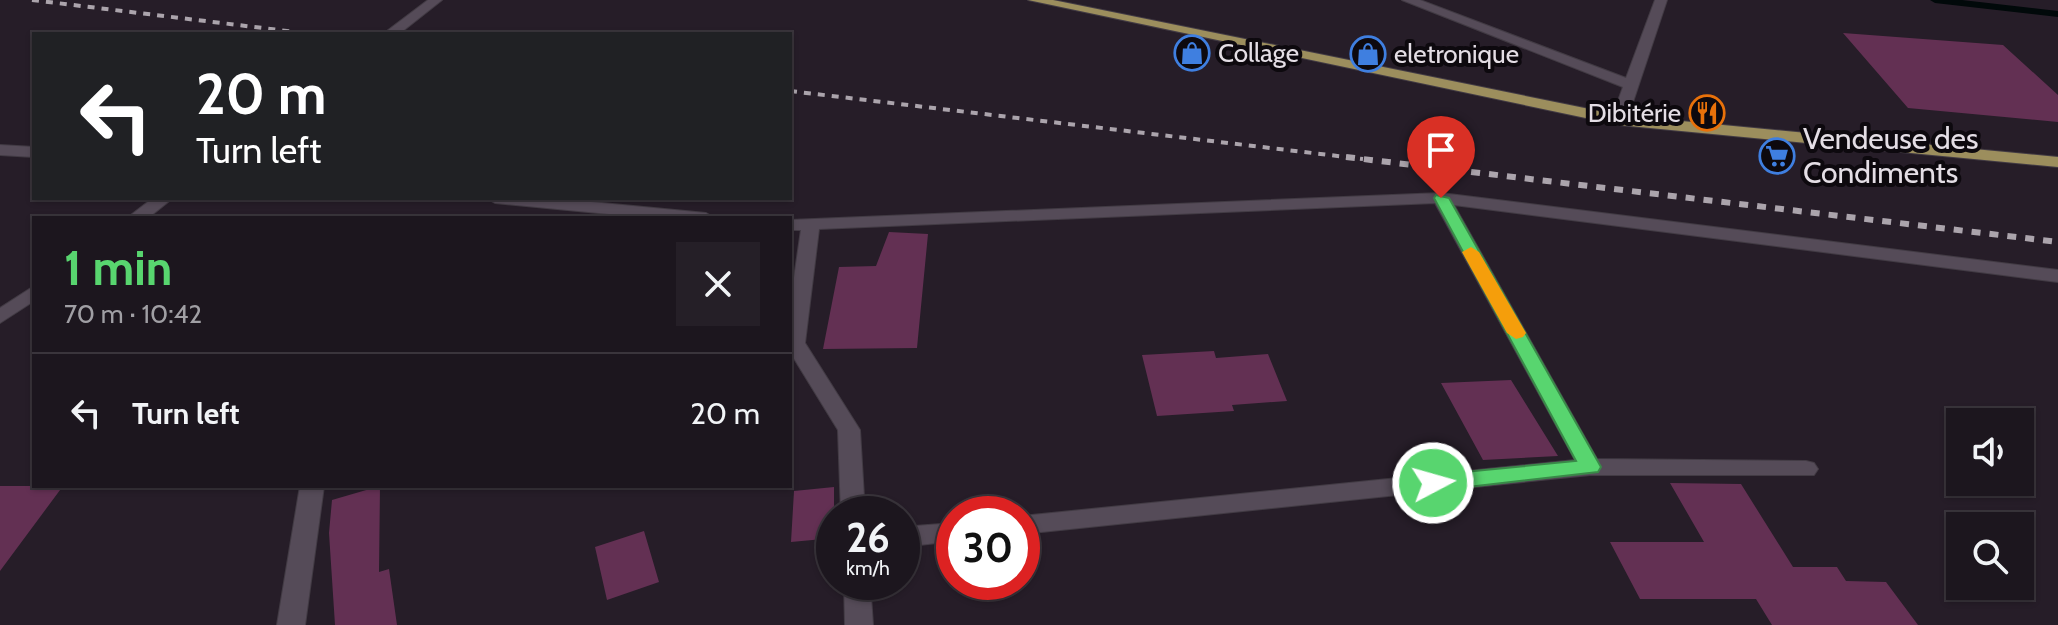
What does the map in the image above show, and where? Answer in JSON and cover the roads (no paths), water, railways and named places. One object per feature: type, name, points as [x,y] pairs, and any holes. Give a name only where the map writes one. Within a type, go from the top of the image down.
[{"type":"main road","points":[[1034,0],[1619,120],[2058,162]]},
{"type":"street","points":[[393,32],[436,0]]},
{"type":"street","points":[[1408,0],[1631,85]]},
{"type":"street","points":[[1619,120],[1661,0]]},
{"type":"street","points":[[0,150],[32,152]]},
{"type":"street","points":[[1441,198],[1590,467]]},
{"type":"street","points":[[852,496],[849,430],[795,343],[800,226],[1441,198],[2058,276]]},
{"type":"street","points":[[139,216],[161,200]]},
{"type":"street","points":[[509,200],[683,216]]},
{"type":"street","points":[[521,216],[531,203]]},
{"type":"street","points":[[0,317],[32,293]]},
{"type":"street","points":[[1040,523],[1590,467],[1806,469]]},
{"type":"street","points":[[291,625],[312,488]]},
{"type":"street","points":[[858,600],[859,625]]},
{"type":"waterway","points":[[1935,0],[2058,14]]},
{"type":"railway","points":[[32,0],[296,32]]},
{"type":"railway","points":[[792,91],[1363,159]]},
{"type":"railway","points":[[1346,157],[2058,242]]},
{"type":"place","name":"Collage","points":[[1192,53]]},
{"type":"place","name":"eletronique","points":[[1368,54]]},
{"type":"place","name":"Dibitérie","points":[[1707,113]]},
{"type":"place","name":"Vendeuse des Condiments","points":[[1777,156]]}]
